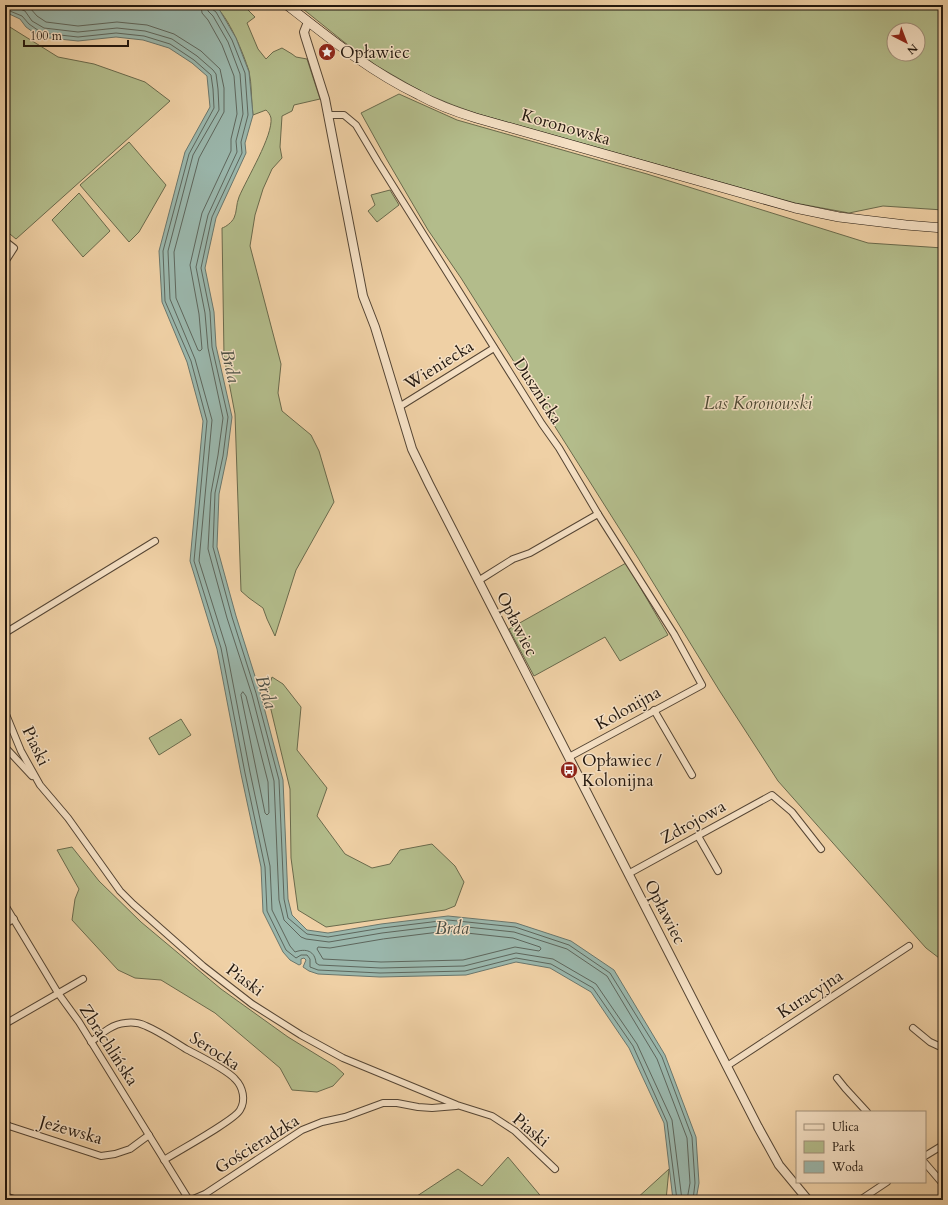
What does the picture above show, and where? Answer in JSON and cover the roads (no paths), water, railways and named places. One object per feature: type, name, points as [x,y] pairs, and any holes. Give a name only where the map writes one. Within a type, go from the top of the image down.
[{"type":"main road","name":"Koronowska","points":[[287,5],[383,76],[419,96],[459,113],[795,208],[839,217],[943,228]]},
{"type":"street","name":"Opławiec","points":[[308,22],[304,32],[322,85],[329,114],[363,296],[375,327],[412,449],[628,874],[777,1161],[808,1200]]},
{"type":"street","name":"Dusznicka","points":[[329,114],[344,115],[356,125],[674,634],[702,685]]},
{"type":"street","points":[[5,240],[14,248],[5,262]]},
{"type":"street","name":"Wieniecka","points":[[399,407],[494,348]]},
{"type":"street","points":[[478,581],[513,559],[530,553],[598,514]]},
{"type":"street","points":[[5,633],[155,541]]},
{"type":"street","name":"Kolonijna","points":[[569,757],[702,685]]},
{"type":"street","points":[[654,710],[692,775]]},
{"type":"street","name":"Piaski","points":[[5,712],[21,752],[40,785],[68,818],[124,895],[203,966],[243,997],[301,1035],[343,1058],[457,1106],[492,1116],[515,1131],[555,1169]]},
{"type":"street","points":[[5,747],[40,785]]},
{"type":"street","name":"Zdrojowa","points":[[628,874],[772,795],[792,812],[821,849]]},
{"type":"street","points":[[698,836],[718,871]]},
{"type":"street","name":"Zbrachlińska","points":[[5,905],[58,993],[79,1022],[190,1200]]},
{"type":"street","points":[[5,924],[14,919]]},
{"type":"street","name":"Kuracyjna","points":[[727,1066],[909,946]]},
{"type":"street","points":[[5,1024],[83,979]]},
{"type":"street","name":"Serocka","points":[[91,1042],[105,1031],[118,1025],[132,1023],[146,1026],[235,1078],[243,1094],[243,1103],[240,1111],[228,1121],[164,1160]]},
{"type":"street","points":[[913,1028],[930,1042],[943,1048]]},
{"type":"street","points":[[837,1078],[844,1088],[866,1111]]},
{"type":"street","name":"Gościeradzka","points":[[190,1200],[205,1194],[302,1130],[322,1122],[344,1117],[383,1103],[397,1103],[432,1108],[457,1106]]},
{"type":"street","name":"Jeżewska","points":[[5,1123],[9,1126],[101,1156],[115,1154],[130,1149],[149,1135]]},
{"type":"street","points":[[926,1155],[943,1145]]},
{"type":"street","points":[[926,1164],[943,1184]]},
{"type":"street","points":[[860,1200],[886,1183]]},
{"type":"street","points":[[5,1196],[17,1200]]},
{"type":"water","name":"Brda","points":[[5,5],[214,5],[219,9],[236,38],[249,72],[253,115],[245,143],[246,153],[216,218],[205,268],[214,312],[216,346],[232,417],[227,456],[219,494],[217,547],[236,616],[260,692],[283,780],[288,899],[292,915],[307,930],[328,933],[381,924],[448,916],[516,923],[571,941],[614,970],[665,1055],[696,1137],[699,1183],[696,1200],[673,1200],[664,1123],[629,1048],[591,992],[550,968],[516,962],[466,975],[380,977],[318,974],[303,967],[306,960],[304,958],[301,959],[301,964],[299,965],[290,960],[283,952],[263,912],[261,867],[241,774],[217,649],[190,561],[203,421],[187,362],[162,302],[159,251],[185,152],[210,107],[207,76],[192,63],[169,48],[143,40],[116,37],[78,41],[40,37],[26,27],[20,19],[5,12]]},
{"type":"place","name":"Opławiec","points":[[327,52]]},
{"type":"place","name":"Opławiec / Kolonijna","points":[[569,770]]},
{"type":"park label","name":"Las Koronowski","points":[[758,403]]}]
